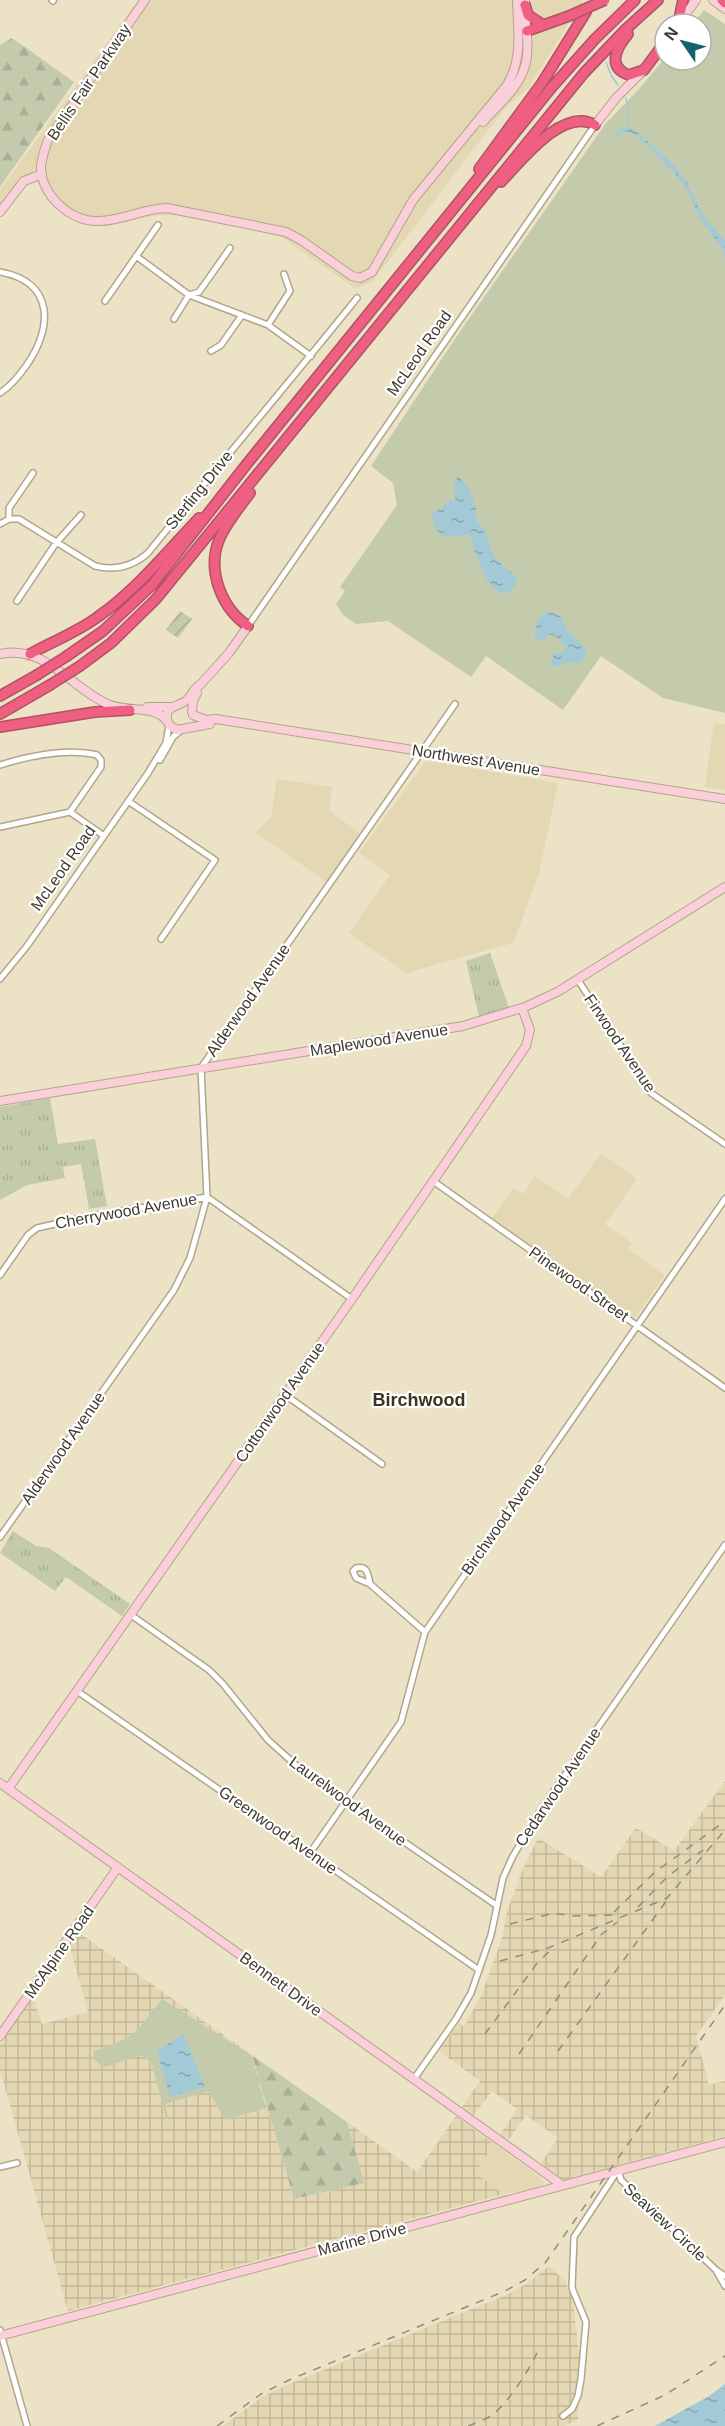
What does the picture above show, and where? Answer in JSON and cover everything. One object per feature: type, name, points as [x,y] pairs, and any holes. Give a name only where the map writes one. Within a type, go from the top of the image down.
[{"type":"highway","points":[[523,35],[605,0]]},
{"type":"highway","points":[[0,696],[67,656],[120,617],[153,584],[246,465],[574,61],[634,0]]},
{"type":"highway","points":[[644,70],[632,75],[624,73],[615,64],[614,56],[620,43],[657,0]]},
{"type":"highway","points":[[0,714],[50,685],[111,644],[156,599],[584,73],[626,28],[657,0]]},
{"type":"highway","points":[[522,2],[528,15],[543,25]]},
{"type":"highway","points":[[411,261],[533,97],[586,12]]},
{"type":"highway","name":"McLeod Road","points":[[644,70],[653,58]]},
{"type":"highway","points":[[445,244],[504,179],[553,132],[578,120],[595,125]]},
{"type":"highway","points":[[248,626],[233,613],[222,596],[215,572],[216,550],[223,532],[295,429]]},
{"type":"highway","points":[[30,654],[75,632],[109,608],[161,558],[246,465]]},
{"type":"highway","points":[[0,727],[95,712],[130,710]]},
{"type":"street","name":"Bellis Fair Parkway","points":[[42,174],[42,158],[51,134],[145,0]]},
{"type":"street","points":[[712,0],[725,9]]},
{"type":"street","points":[[0,212],[24,181],[42,174],[52,196],[65,210],[75,216],[100,222],[167,208],[276,230],[301,240],[344,271],[360,278],[372,272],[413,200],[463,140],[478,127],[519,79],[525,66],[522,2]]},
{"type":"street","name":"McLeod Road","points":[[192,713],[193,701],[201,685],[229,653],[248,626],[595,125],[616,98],[644,70]]},
{"type":"street","points":[[105,301],[158,225]]},
{"type":"street","points":[[174,319],[189,296],[199,292],[230,248]]},
{"type":"street","points":[[136,256],[189,296],[268,325],[311,356]]},
{"type":"street","points":[[0,272],[30,285],[41,300],[46,318],[43,336],[32,357],[13,382],[0,393]]},
{"type":"street","points":[[268,325],[290,291],[284,274]]},
{"type":"street","name":"Sterling Drive","points":[[9,519],[19,519],[94,566],[108,570],[139,561],[148,553],[243,435],[279,397],[357,298]]},
{"type":"street","points":[[211,351],[221,345],[242,315]]},
{"type":"street","points":[[0,524],[9,519],[9,508],[33,473]]},
{"type":"street","points":[[17,601],[56,543],[81,515]]},
{"type":"street","points":[[0,654],[10,652],[30,654],[48,663],[104,702],[130,710],[159,713],[175,730],[185,729],[192,713],[187,706],[143,707],[104,702]]},
{"type":"street","points":[[0,660],[20,657],[48,663]]},
{"type":"street","name":"McLeod Road","points":[[176,705],[185,701],[195,688],[201,685]]},
{"type":"street","name":"Alderwood Avenue","points":[[0,1537],[174,1290],[190,1258],[207,1197],[201,1068],[455,704]]},
{"type":"street","points":[[168,723],[167,713],[176,705]]},
{"type":"street","name":"Northwest Avenue","points":[[192,713],[201,719],[725,799]]},
{"type":"street","name":"Northwest Avenue","points":[[185,729],[227,722]]},
{"type":"street","name":"McLeod Road","points":[[1,977],[27,946],[148,773],[166,743],[168,723]]},
{"type":"street","name":"McLeod Road","points":[[148,773],[166,753],[173,737],[185,729]]},
{"type":"street","points":[[0,765],[24,758],[59,754],[97,755],[101,760],[101,767],[70,812],[0,827]]},
{"type":"street","points":[[128,801],[215,860],[161,939]]},
{"type":"street","points":[[70,812],[104,836]]},
{"type":"street","name":"Maplewood Avenue","points":[[0,1101],[463,1026],[522,1008],[578,980],[725,887]]},
{"type":"street","name":"Firwood Avenue","points":[[578,980],[651,1093],[725,1144]]},
{"type":"street","name":"Cottonwood Avenue","points":[[8,1788],[352,1299],[526,1046],[530,1030],[522,1008]]},
{"type":"street","name":"Pinewood Street","points":[[433,1181],[725,1388]]},
{"type":"street","name":"Cherrywood Avenue","points":[[0,1275],[28,1235],[37,1228],[91,1216],[207,1197],[352,1299]]},
{"type":"street","name":"Birchwood Avenue","points":[[310,1852],[401,1722],[425,1632],[725,1199]]},
{"type":"street","points":[[285,1394],[382,1464]]},
{"type":"street","name":"Cedarwood Avenue","points":[[414,2079],[456,2019],[471,1993],[491,1935],[503,1878],[513,1856],[540,1812],[725,1545]]},
{"type":"street","points":[[370,1584],[425,1632]]},
{"type":"street","name":"Laurelwood Avenue","points":[[130,1615],[209,1670],[281,1752],[308,1776],[496,1905]]},
{"type":"street","name":"Greenwood Avenue","points":[[77,1691],[479,1971]]},
{"type":"street","name":"Bennett Drive","points":[[0,1783],[562,2185]]},
{"type":"street","name":"McAlpine Road","points":[[0,2036],[118,1867]]},
{"type":"street","name":"Marine Drive","points":[[0,2334],[725,2142]]},
{"type":"street","points":[[0,2168],[17,2163]]},
{"type":"street","points":[[563,2416],[572,2409],[578,2396],[586,2322],[572,2288],[574,2237],[618,2170]]},
{"type":"street","name":"Seaview Circle","points":[[618,2170],[621,2181],[725,2276]]},
{"type":"street","name":"Seaview Circle","points":[[716,2270],[725,2286]]},
{"type":"street","points":[[0,2334],[27,2426]]},
{"type":"shaded area","points":[[138,0],[583,0],[528,89],[506,107],[372,282],[355,288],[278,235],[176,215],[152,216],[108,226],[79,223],[65,216],[49,202],[34,171],[18,182],[0,205],[0,190]]},
{"type":"shaded area","points":[[714,723],[725,724],[725,790],[705,787]]},
{"type":"shaded area","points":[[429,761],[558,783],[539,874],[513,943],[406,973],[349,933],[390,875],[359,853],[424,763]]},
{"type":"shaded area","points":[[277,779],[332,787],[329,811],[361,834],[327,882],[256,833],[271,816]]},
{"type":"shaded area","points":[[601,1153],[637,1179],[605,1224],[632,1243],[628,1249],[665,1275],[634,1319],[492,1219],[513,1188],[523,1194],[535,1176],[568,1199]]},
{"type":"shaded area","points":[[725,1781],[725,1995],[696,2036],[709,2085],[725,2081],[725,2136],[563,2180],[541,2163],[558,2138],[526,2115],[508,2141],[500,2135],[517,2109],[492,2091],[473,2116],[462,2107],[480,2081],[439,2051],[459,2023],[464,2027],[482,1994],[502,1938],[507,1911],[538,1838],[601,1877],[636,1828],[674,1851]]},
{"type":"shaded area","points":[[78,1932],[252,2055],[294,2199],[363,2183],[347,2122],[417,2172],[456,2116],[494,2144],[475,2173],[504,2194],[68,2311],[0,2070],[0,2043],[33,1997],[42,2024],[88,2012],[69,1944]]},
{"type":"shaded area","points":[[494,2144],[539,2176],[544,2183],[541,2187],[504,2194],[475,2173]]},
{"type":"shaded area","points":[[549,2266],[565,2281],[573,2301],[579,2353],[578,2419],[565,2426],[223,2426],[262,2397],[506,2295],[528,2283]]},
{"type":"green space","points":[[713,16],[725,24],[725,713],[663,698],[601,656],[563,710],[486,656],[471,677],[388,621],[356,624],[343,615],[336,604],[345,591],[340,587],[397,505],[393,483],[371,466],[459,333],[606,123],[653,72],[713,72]]},
{"type":"green space","points":[[12,38],[74,82],[0,187],[0,45]]},
{"type":"green space","points":[[180,611],[192,619],[178,638],[166,630]]},
{"type":"green space","points":[[490,953],[509,1008],[479,1017],[466,961]]},
{"type":"green space","points":[[50,1098],[58,1144],[95,1139],[107,1206],[89,1209],[81,1164],[63,1167],[65,1178],[27,1185],[0,1200],[0,1107]]},
{"type":"green space","points":[[13,1531],[36,1546],[49,1548],[130,1604],[122,1616],[66,1577],[55,1591],[0,1553]]},
{"type":"green space","points":[[162,1999],[251,2055],[266,2108],[225,2120],[209,2091],[165,2104],[168,2117],[166,2118],[152,2064],[143,2056],[131,2057],[104,2067],[93,2059],[94,2051],[127,2038],[134,2032]]},
{"type":"green space","points":[[252,2055],[347,2122],[364,2183],[294,2199]]},
{"type":"water","points":[[621,127],[634,129],[672,163],[686,181],[704,217],[725,240],[725,259],[722,249],[701,219],[682,182],[635,135],[628,132],[613,138]]},
{"type":"water","points":[[457,477],[465,484],[472,496],[476,509],[476,520],[486,531],[495,558],[516,577],[517,584],[506,594],[499,592],[487,579],[470,535],[445,536],[437,531],[434,525],[432,514],[434,510],[441,510],[446,502],[455,501]]},
{"type":"water","points":[[548,611],[560,616],[568,632],[586,649],[581,663],[568,662],[555,667],[551,663],[554,654],[564,651],[566,646],[554,635],[549,635],[541,641],[535,638],[537,622]]},
{"type":"water","points":[[183,2034],[205,2087],[170,2097],[157,2052]]},
{"type":"water","points":[[725,2384],[725,2426],[655,2426],[709,2396]]},
{"type":"waterway","points":[[606,62],[618,85]]},
{"type":"waterway","points":[[626,98],[627,126]]},
{"type":"railway","points":[[614,1912],[654,1873],[725,1821]]},
{"type":"railway","points":[[500,1961],[548,1948],[667,1898],[725,1830]]},
{"type":"railway","points":[[638,1907],[667,1877],[703,1850]]},
{"type":"railway","points":[[558,2051],[667,1900]]},
{"type":"railway","points":[[510,1924],[554,1913],[571,1916],[614,1915]]},
{"type":"railway","points":[[519,2054],[601,1935],[617,1922]]},
{"type":"railway","points":[[485,2034],[538,1962],[554,1947]]},
{"type":"railway","points":[[217,2426],[261,2394],[289,2380],[505,2291],[525,2280],[545,2263],[725,2005]]},
{"type":"railway","points":[[468,2426],[491,2416],[504,2403],[517,2387],[537,2353]]},
{"type":"railway","points":[[597,2426],[665,2395],[725,2356]]},
{"type":"district","name":"Birchwood","points":[[419,1400]]}]
